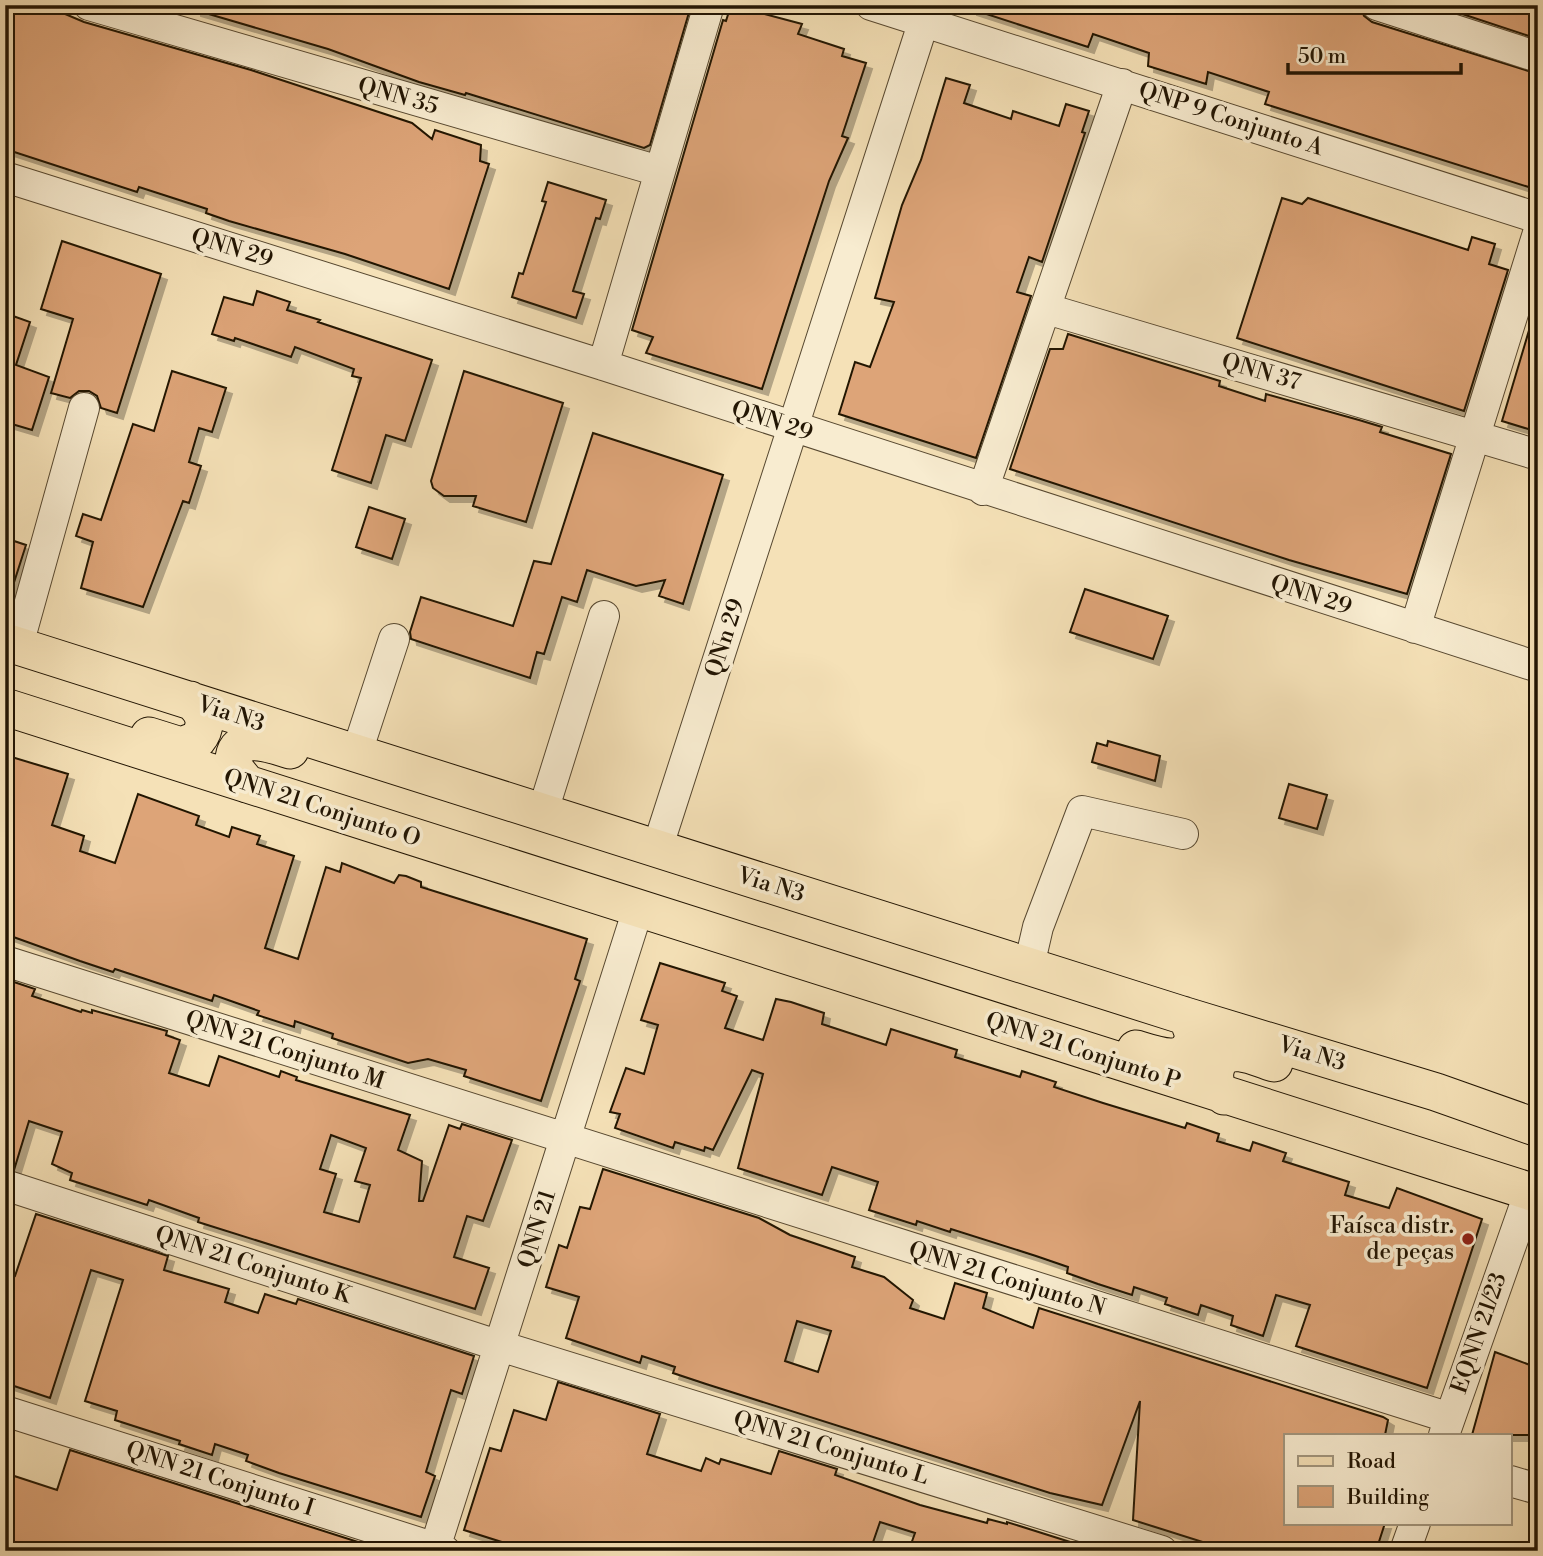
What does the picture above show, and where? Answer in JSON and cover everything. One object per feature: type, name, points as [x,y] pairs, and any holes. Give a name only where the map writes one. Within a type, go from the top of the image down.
[{"type":"main road","name":"Via N3","points":[[11,643],[356,755],[543,811],[1182,1015],[1537,1123]]},
{"type":"main road","points":[[5,689],[181,746],[197,740],[205,726],[202,712],[190,700]]},
{"type":"main road","name":"QNN 21 Conjunto O","points":[[5,707],[639,906]]},
{"type":"main road","points":[[247,784],[237,775],[234,761],[241,747],[256,740],[401,786],[495,796]]},
{"type":"main road","name":"QNN 21 Conjunto P","points":[[639,906],[914,997],[1534,1192]]},
{"type":"main road","points":[[914,997],[1024,1013],[1165,1058],[1182,1056],[1193,1043],[1192,1027],[1182,1015]]},
{"type":"main road","points":[[1224,1096],[1214,1083],[1215,1067],[1225,1055],[1240,1053],[1340,1083],[1436,1092]]},
{"type":"street","name":"QNN 35","points":[[89,5],[139,13],[659,171]]},
{"type":"street","points":[[603,365],[709,5]]},
{"type":"street","name":"QNP 9 Conjunto A","points":[[871,5],[926,14],[1122,84],[1538,218]]},
{"type":"street","points":[[1377,5],[1538,57]]},
{"type":"street","points":[[793,428],[926,14]]},
{"type":"street","points":[[983,490],[1122,84]]},
{"type":"street","name":"QNN 29","points":[[5,177],[603,365],[983,490],[1538,667]]},
{"type":"street","points":[[1415,628],[1538,233]]},
{"type":"street","name":"QNN 37","points":[[1047,309],[1538,455]]},
{"type":"street","points":[[11,643],[84,408]]},
{"type":"street","name":"QNn 29","points":[[657,849],[793,428]]},
{"type":"street","points":[[543,811],[604,616]]},
{"type":"street","points":[[356,755],[394,639]]},
{"type":"street","points":[[1029,966],[1038,927],[1082,811],[1183,834]]},
{"type":"street","name":"QNN 21","points":[[438,1550],[639,906]]},
{"type":"street","name":"QNN 21 Conjunto M","points":[[5,961],[565,1140]]},
{"type":"street","name":"QNN 21 Conjunto N","points":[[565,1140],[1447,1427]]},
{"type":"street","name":"QNN 21 Conjunto K","points":[[5,1185],[500,1346]]},
{"type":"street","name":"EQNN 21/23","points":[[1447,1427],[1534,1192]]},
{"type":"street","name":"QNN 21 Conjunto L","points":[[500,1346],[1162,1551]]},
{"type":"street","name":"QNN 21 Conjunto I","points":[[5,1411],[438,1550]]},
{"type":"street","points":[[1512,1482],[1538,1489]]},
{"type":"street","points":[[1405,1551],[1415,1524]]},
{"type":"building","points":[[5,5],[44,5],[84,22],[251,70],[412,123],[432,139],[435,130],[481,145],[480,161],[489,164],[449,289],[345,254],[229,221],[206,213],[207,209],[139,187],[137,192],[5,149]]},
{"type":"building","points":[[195,5],[677,5],[690,9],[650,145],[644,148],[466,93],[465,95],[419,82],[328,49],[195,10]]},
{"type":"building","points":[[731,5],[802,24],[798,34],[844,49],[842,56],[866,63],[842,136],[848,138],[829,181],[762,389],[646,353],[653,337],[632,330],[723,20],[726,21]]},
{"type":"building","points":[[971,5],[1360,5],[1364,16],[1372,22],[1538,74],[1538,190],[1265,104],[1269,92],[1208,72],[1206,84],[1148,66],[1149,53],[1093,34],[1088,47],[971,9]]},
{"type":"building","points":[[1435,5],[1538,5],[1538,39]]},
{"type":"building","points":[[946,78],[970,85],[964,103],[1011,119],[1013,111],[1059,126],[1066,104],[1089,111],[1082,132],[1085,133],[1042,262],[1029,257],[1017,292],[1031,296],[976,458],[839,414],[855,362],[870,367],[894,302],[875,298],[902,205],[921,160]]},
{"type":"building","points":[[548,182],[606,200],[600,219],[596,218],[573,291],[584,294],[576,318],[512,297],[519,273],[523,274],[546,202],[542,201]]},
{"type":"building","points":[[1282,198],[1302,204],[1308,198],[1468,250],[1472,237],[1495,244],[1489,264],[1508,270],[1464,411],[1237,338]]},
{"type":"building","points":[[62,241],[161,274],[117,413],[101,408],[97,396],[89,391],[79,391],[70,398],[51,393],[73,319],[41,309]]},
{"type":"building","points":[[257,291],[290,302],[287,310],[432,360],[405,441],[386,435],[371,483],[332,470],[361,378],[352,376],[354,369],[295,347],[291,357],[235,338],[234,341],[212,334],[224,297],[253,305]]},
{"type":"building","points":[[13,316],[30,322],[16,365],[49,377],[32,430],[5,422],[5,338]]},
{"type":"building","points":[[1533,317],[1538,318],[1538,432],[1502,421]]},
{"type":"building","points":[[1068,334],[1220,381],[1219,386],[1265,401],[1266,394],[1382,427],[1380,432],[1451,454],[1407,594],[1289,560],[1010,469],[1050,349],[1063,349]]},
{"type":"building","points":[[172,371],[226,388],[212,432],[199,428],[189,462],[201,466],[189,503],[183,501],[143,607],[81,588],[93,542],[76,536],[83,514],[101,520],[133,424],[154,431]]},
{"type":"building","points":[[464,371],[563,403],[526,522],[473,506],[476,496],[444,496],[433,488],[431,481]]},
{"type":"building","points":[[593,433],[723,475],[683,604],[659,596],[665,580],[636,586],[587,570],[577,602],[562,597],[544,654],[537,652],[530,678],[411,639],[410,632],[421,597],[513,626],[534,561],[551,564]]},
{"type":"building","points":[[369,507],[405,519],[392,559],[356,547]]},
{"type":"building","points":[[5,538],[26,545],[9,598],[5,597]]},
{"type":"building","points":[[1085,589],[1168,616],[1153,659],[1070,632]]},
{"type":"building","points":[[1108,741],[1160,756],[1155,781],[1092,762],[1097,743],[1107,746]]},
{"type":"building","points":[[5,755],[68,774],[52,825],[84,836],[80,851],[115,863],[138,794],[199,816],[196,825],[229,837],[232,827],[260,836],[257,844],[294,856],[265,948],[298,959],[326,867],[340,872],[342,863],[394,883],[399,875],[406,876],[421,882],[421,887],[587,939],[575,979],[580,981],[541,1101],[464,1076],[466,1070],[428,1059],[408,1063],[332,1038],[333,1034],[295,1021],[294,1027],[257,1015],[259,1011],[214,995],[212,1001],[115,969],[113,972],[5,934]]},
{"type":"building","points":[[1289,784],[1327,795],[1317,829],[1279,818]]},
{"type":"building","points":[[660,963],[725,983],[722,991],[737,996],[725,1028],[763,1040],[776,999],[791,1002],[824,1013],[822,1024],[886,1045],[891,1029],[957,1050],[955,1057],[1020,1077],[1022,1071],[1056,1082],[1054,1087],[1185,1128],[1187,1123],[1219,1134],[1217,1141],[1250,1151],[1253,1142],[1286,1153],[1283,1161],[1349,1182],[1345,1195],[1389,1208],[1397,1188],[1482,1219],[1427,1388],[1296,1346],[1310,1305],[1276,1295],[1263,1336],[1231,1325],[1233,1316],[1201,1305],[1198,1315],[1165,1304],[1167,1298],[1134,1287],[1132,1295],[1067,1273],[1068,1267],[1036,1256],[951,1229],[950,1232],[917,1221],[916,1225],[869,1210],[878,1182],[832,1167],[822,1195],[738,1168],[763,1074],[752,1070],[713,1150],[705,1147],[704,1151],[675,1142],[673,1148],[615,1128],[620,1114],[610,1112],[626,1068],[644,1074],[658,1025],[641,1020]]},
{"type":"building","points":[[5,979],[35,989],[32,996],[81,1012],[92,1013],[92,1010],[167,1031],[166,1035],[180,1040],[169,1073],[209,1086],[219,1056],[279,1077],[281,1071],[297,1077],[296,1080],[410,1115],[398,1150],[422,1161],[419,1201],[423,1201],[449,1125],[460,1129],[462,1124],[512,1140],[483,1221],[467,1216],[454,1257],[489,1268],[475,1309],[198,1222],[199,1218],[149,1200],[147,1205],[70,1180],[72,1173],[52,1164],[62,1132],[29,1121],[14,1170],[5,1168]],"holes":[[[331,1135],[366,1148],[355,1181],[370,1185],[359,1222],[324,1212],[336,1174],[320,1169]]]},
{"type":"building","points":[[603,1169],[759,1218],[790,1235],[855,1257],[852,1267],[884,1277],[913,1300],[910,1308],[944,1319],[955,1283],[987,1293],[983,1308],[1033,1328],[1039,1308],[1383,1417],[1388,1420],[1385,1434],[1284,1434],[1284,1524],[1385,1524],[1376,1551],[1231,1551],[1133,1520],[1140,1401],[1102,1505],[1050,1493],[706,1384],[673,1373],[675,1367],[642,1356],[640,1363],[566,1338],[579,1297],[546,1287],[559,1245],[567,1248],[580,1207],[590,1209]],"holes":[[[797,1321],[831,1331],[818,1372],[785,1361]]]},
{"type":"building","points":[[36,1214],[168,1256],[164,1270],[229,1289],[225,1302],[258,1313],[265,1294],[296,1304],[298,1299],[474,1356],[462,1394],[451,1390],[426,1472],[435,1476],[421,1517],[279,1473],[246,1461],[248,1455],[215,1444],[212,1455],[179,1444],[180,1441],[115,1420],[117,1411],[85,1401],[123,1280],[91,1270],[50,1398],[5,1383],[5,1272],[15,1276]]},
{"type":"building","points":[[1495,1352],[1538,1368],[1538,1435],[1472,1434]]},
{"type":"building","points":[[558,1382],[660,1414],[647,1454],[701,1471],[706,1458],[719,1464],[721,1459],[771,1474],[779,1451],[837,1469],[835,1475],[920,1505],[987,1523],[988,1519],[1007,1522],[1086,1547],[1086,1551],[920,1551],[910,1547],[915,1533],[880,1522],[870,1551],[530,1551],[464,1530],[490,1448],[501,1451],[514,1410],[546,1420]]},
{"type":"building","points":[[70,1450],[380,1551],[5,1551],[5,1473],[57,1490]]},
{"type":"place","name":"Faísca distr. de peças","points":[[1468,1239]]}]
